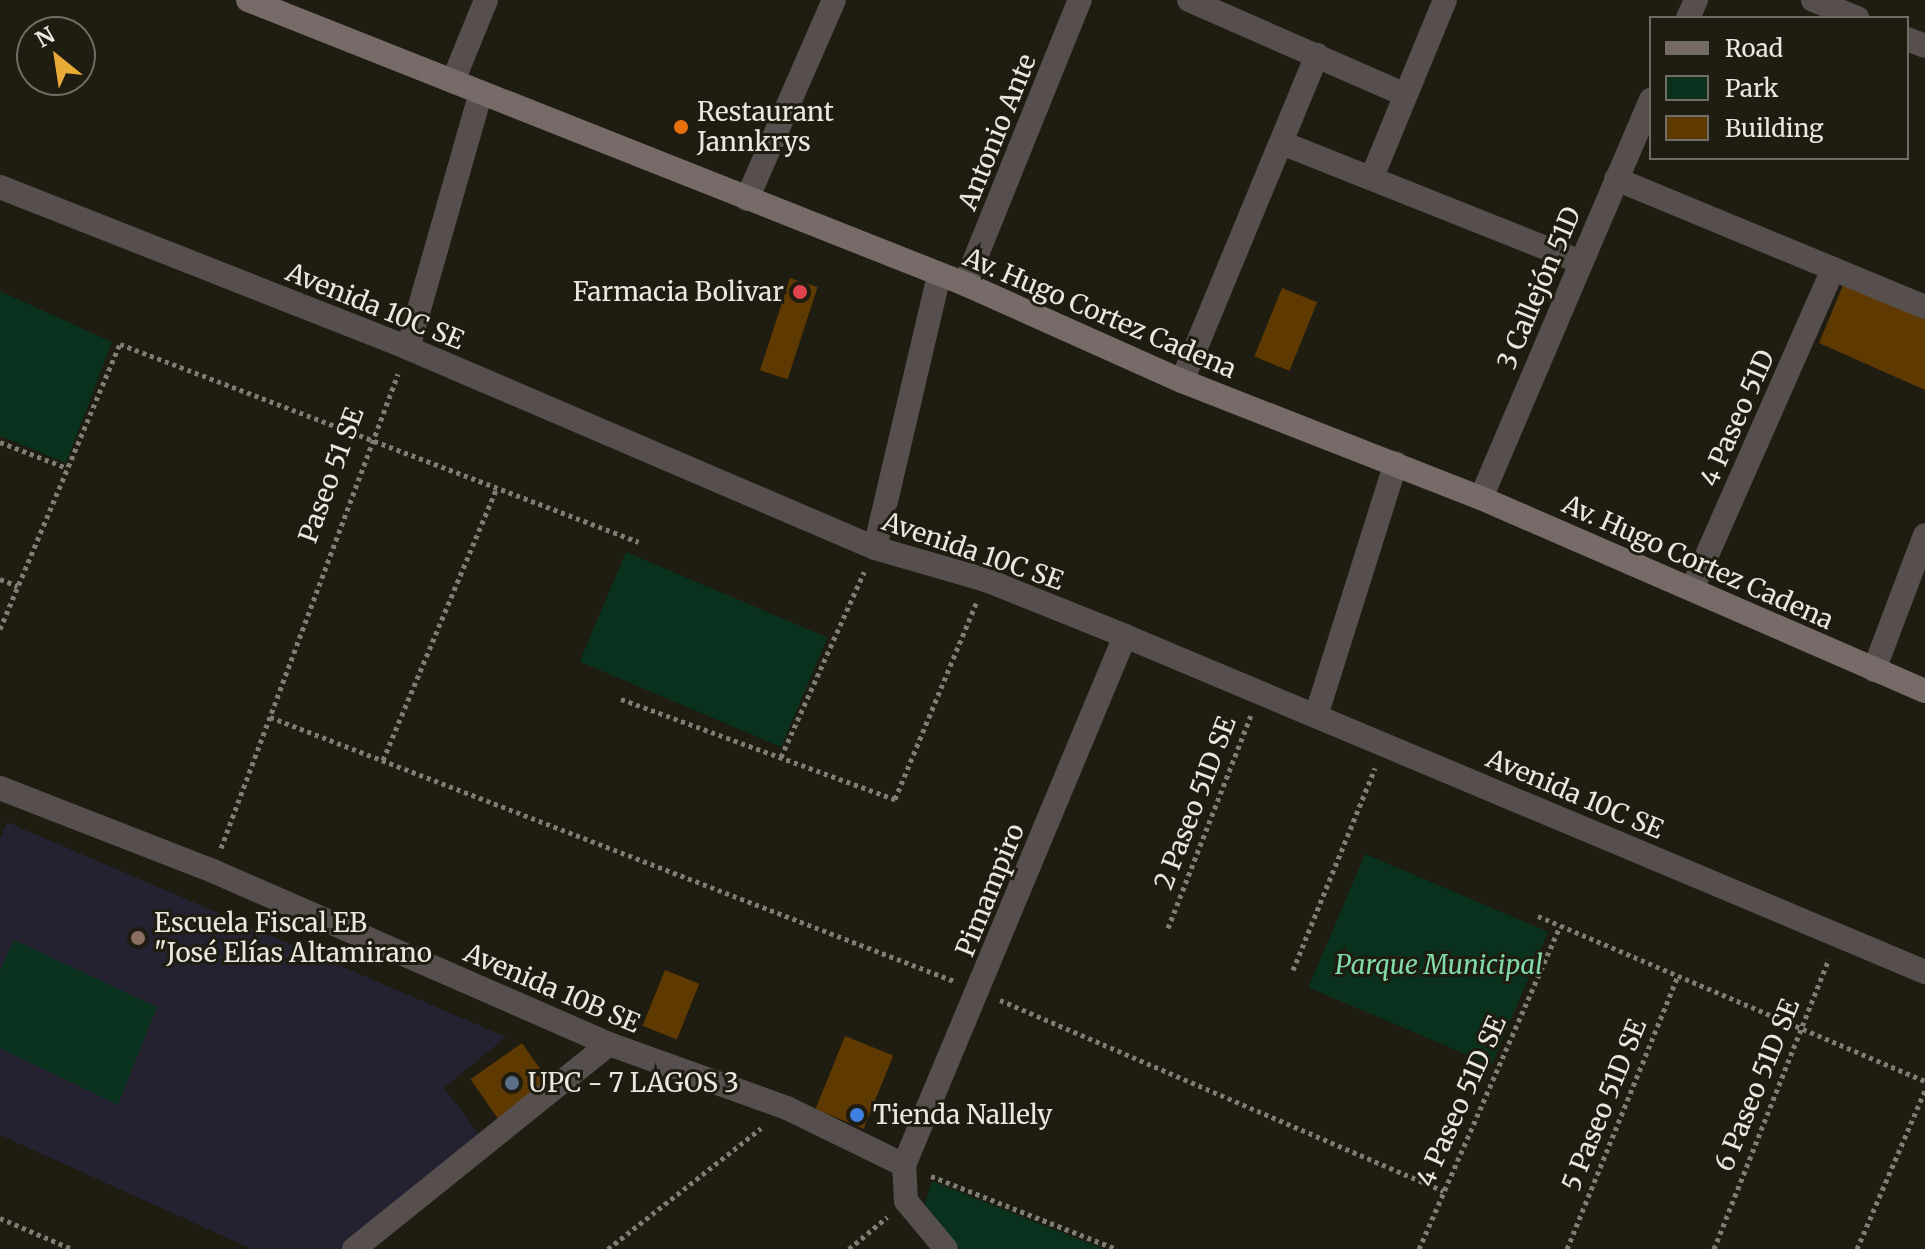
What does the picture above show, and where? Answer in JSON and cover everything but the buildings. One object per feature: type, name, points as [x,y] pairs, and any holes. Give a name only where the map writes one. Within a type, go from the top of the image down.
[{"type":"street","name":"Av. Hugo Cortez Cadena","points":[[248,0],[965,284],[1182,381],[1481,498],[1925,691]]},
{"type":"street","points":[[453,81],[486,0]]},
{"type":"street","points":[[747,199],[834,0]]},
{"type":"street","name":"Antonio Ante","points":[[965,284],[1080,0]]},
{"type":"street","points":[[1189,0],[1405,95]]},
{"type":"street","points":[[1372,177],[1445,0]]},
{"type":"street","points":[[1813,0],[1852,16]]},
{"type":"street","points":[[1182,381],[1317,55]]},
{"type":"street","points":[[408,348],[481,92]]},
{"type":"street","name":"3 Callejón 51D","points":[[1481,498],[1649,105]]},
{"type":"street","points":[[1282,143],[1581,262]]},
{"type":"street","points":[[1616,179],[1925,307]]},
{"type":"street","name":"Avenida 10C SE","points":[[0,187],[408,348],[875,548],[986,580],[1125,636],[1925,972]]},
{"type":"street","name":"4 Paseo 51D","points":[[1692,589],[1833,269]]},
{"type":"street","points":[[875,548],[939,275]]},
{"type":"street","points":[[1316,716],[1396,463]]},
{"type":"street","points":[[1874,670],[1925,535]]},
{"type":"street","name":"Pimampiro","points":[[904,1165],[1125,636]]},
{"type":"street","name":"Avenida 10B SE","points":[[0,788],[213,871],[609,1044],[787,1108],[904,1165]]},
{"type":"street","points":[[354,1249],[609,1044]]},
{"type":"street","points":[[904,1165],[906,1201],[946,1249]]},
{"type":"path","points":[[0,629],[120,344],[639,542]]},
{"type":"path","name":"Paseo 51 SE","points":[[213,871],[408,348]]},
{"type":"path","points":[[0,442],[67,468]]},
{"type":"path","points":[[383,760],[497,487]]},
{"type":"path","points":[[781,757],[875,548]]},
{"type":"path","points":[[0,579],[18,586]]},
{"type":"path","points":[[621,699],[895,799],[986,580]]},
{"type":"path","name":"2 Paseo 51D SE","points":[[1168,928],[1260,692]]},
{"type":"path","points":[[270,717],[979,991],[1444,1191]]},
{"type":"path","points":[[1293,970],[1385,745]]},
{"type":"path","points":[[1538,916],[1925,1081]]},
{"type":"path","name":"4 Paseo 51D SE","points":[[1419,1249],[1560,926]]},
{"type":"path","name":"6 Paseo 51D SE","points":[[1714,1249],[1839,935]]},
{"type":"path","name":"5 Paseo 51D SE","points":[[1567,1249],[1678,976]]},
{"type":"path","points":[[1857,1249],[1925,1090]]},
{"type":"path","points":[[608,1249],[787,1108]]},
{"type":"path","points":[[904,1165],[1116,1249]]},
{"type":"path","points":[[849,1249],[906,1201]]},
{"type":"path","points":[[0,1218],[72,1249]]},
{"type":"shaded area","name":"Escuela Fiscal EB \"José Elías Altamirano","points":[[7,822],[506,1037],[444,1088],[482,1138],[341,1249],[252,1249],[0,1135],[0,839]]},
{"type":"green space","points":[[0,291],[112,342],[66,463],[0,436]]},
{"type":"green space","points":[[626,552],[828,638],[781,747],[580,662]]},
{"type":"green space","name":"Parque Municipal","points":[[1365,854],[1548,932],[1492,1065],[1308,987]]},
{"type":"green space","points":[[14,940],[157,1007],[118,1105],[0,1048],[0,970]]},
{"type":"green space","points":[[932,1181],[1103,1249],[960,1249],[925,1204]]},
{"type":"place","name":"Restaurant Jannkrys","points":[[681,127]]},
{"type":"place","name":"Farmacia Bolivar","points":[[800,292]]},
{"type":"place","name":"Escuela Fiscal EB \"José Elías Altamirano","points":[[138,938]]},
{"type":"place","name":"UPC - 7 LAGOS 3","points":[[512,1083]]},
{"type":"place","name":"Tienda Nallely","points":[[857,1115]]}]
